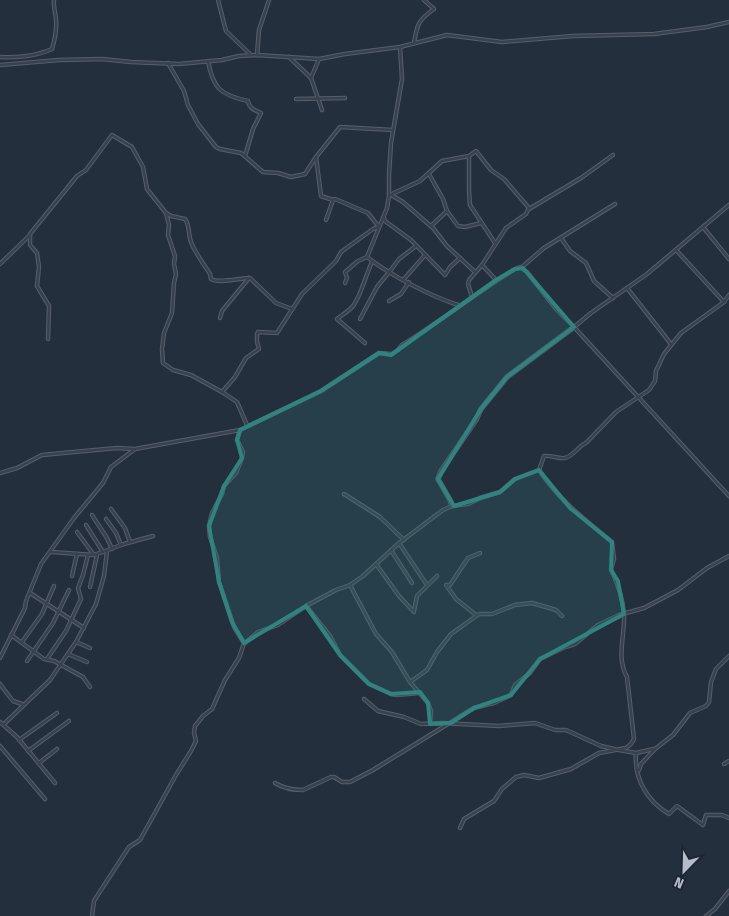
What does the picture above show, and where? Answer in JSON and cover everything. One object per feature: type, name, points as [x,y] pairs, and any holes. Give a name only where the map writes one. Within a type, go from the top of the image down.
[{"type":"street","points":[[0,57],[30,55],[52,49],[56,36],[54,0]]},
{"type":"street","points":[[218,0],[226,31],[251,56]]},
{"type":"street","points":[[257,55],[260,30],[269,0]]},
{"type":"street","points":[[414,44],[417,26],[423,16],[434,9],[424,0]]},
{"type":"street","points":[[0,65],[59,60],[102,59],[168,63],[222,60],[239,56],[257,55],[319,60],[345,54],[400,47],[447,35],[502,42],[573,36],[654,34],[729,22]]},
{"type":"street","points":[[345,283],[348,278],[345,272],[348,268],[367,257],[388,208],[391,195],[389,174],[402,79],[400,47]]},
{"type":"street","points":[[288,57],[312,78],[322,110]]},
{"type":"street","points":[[312,78],[319,60]]},
{"type":"street","points":[[208,61],[211,77],[222,93],[248,100],[249,106],[261,113],[253,128],[245,156]]},
{"type":"street","points":[[168,63],[184,91],[198,124],[208,139],[220,149],[241,153],[263,172],[278,173],[290,177],[304,174],[340,127],[394,130]]},
{"type":"street","points":[[296,99],[344,98]]},
{"type":"street","points":[[0,264],[30,234],[77,176],[86,170],[112,135],[132,148],[143,167],[147,189],[166,213],[169,225],[169,241],[175,256],[176,274],[172,313],[164,333],[162,363],[173,370],[191,375],[237,402],[247,425]]},
{"type":"street","points":[[391,195],[420,181],[442,161],[469,156],[476,151],[530,209]]},
{"type":"street","points":[[472,297],[468,282],[482,265],[506,228],[517,222],[530,209],[582,178],[613,154]]},
{"type":"street","points":[[469,156],[470,205],[495,243]]},
{"type":"street","points":[[316,157],[321,196],[342,201],[368,213],[379,227]]},
{"type":"street","points":[[428,174],[443,199],[447,211],[458,226],[481,223]]},
{"type":"street","points":[[391,195],[431,226],[447,246],[475,272]]},
{"type":"street","points":[[326,220],[333,200]]},
{"type":"street","points":[[521,268],[535,254],[615,204]]},
{"type":"street","points":[[452,506],[438,479],[441,471],[476,420],[481,409],[507,377],[628,288],[729,205]]},
{"type":"street","points":[[431,226],[447,211]]},
{"type":"street","points":[[166,213],[185,218],[188,222],[192,245],[213,282],[249,278],[276,303],[292,309]]},
{"type":"street","points":[[384,216],[385,221],[402,232],[445,275],[450,267],[460,258]]},
{"type":"street","points":[[222,392],[236,377],[246,358],[258,350],[258,332],[277,333],[302,294],[336,261],[344,249],[379,227]]},
{"type":"street","points":[[703,227],[729,259]]},
{"type":"street","points":[[30,234],[30,244],[37,253],[39,267],[37,286],[49,306],[48,339]]},
{"type":"street","points":[[560,238],[570,251],[586,264],[594,281],[613,298]]},
{"type":"street","points":[[360,320],[377,287],[399,259],[416,246]]},
{"type":"street","points":[[676,250],[724,302]]},
{"type":"street","points":[[404,279],[425,255]]},
{"type":"street","points":[[367,257],[442,300],[459,305]]},
{"type":"street","points":[[365,343],[337,318],[352,306],[358,297],[365,276],[373,261]]},
{"type":"street","points":[[482,265],[496,280]]},
{"type":"street","points":[[0,473],[17,468],[42,455],[117,448],[135,449],[240,430],[321,391],[379,353],[392,354],[402,345],[439,322],[459,305],[496,280],[515,268],[521,268],[535,280],[557,310],[729,496]]},
{"type":"street","points":[[220,318],[222,311],[249,278]]},
{"type":"street","points":[[389,301],[401,294],[409,282]]},
{"type":"street","points":[[628,288],[671,344]]},
{"type":"street","points":[[92,916],[94,901],[129,847],[140,840],[192,751],[196,741],[195,726],[212,708],[225,680],[239,658],[244,643],[258,632],[278,625],[306,606],[336,590],[350,585],[399,543],[443,510],[452,506],[468,504],[500,492],[515,479],[538,470],[544,456],[550,455],[564,458],[572,455],[616,412],[649,390],[655,381],[656,371],[664,354],[671,344],[693,322],[724,302],[729,295]]},
{"type":"street","points":[[240,430],[237,440],[242,452],[242,458],[236,473],[224,486],[212,513],[209,526],[219,582],[234,627],[244,643]]},
{"type":"street","points":[[0,658],[25,608],[41,564],[74,518],[103,483],[111,467],[135,449]]},
{"type":"street","points":[[460,828],[464,819],[494,800],[502,789],[516,777],[524,775],[539,778],[571,769],[599,753],[619,750],[631,744],[634,739],[627,677],[622,662],[621,639],[624,614],[618,581],[612,569],[614,559],[612,542],[570,508],[538,470]]},
{"type":"street","points":[[344,494],[380,517],[404,540]]},
{"type":"street","points":[[111,509],[125,528],[130,542]]},
{"type":"street","points":[[92,515],[112,549]]},
{"type":"street","points":[[106,520],[116,533],[121,545]]},
{"type":"street","points":[[86,525],[103,552]]},
{"type":"street","points":[[77,532],[96,555]]},
{"type":"street","points":[[50,552],[96,555],[121,545],[153,536]]},
{"type":"street","points":[[399,543],[427,585]]},
{"type":"street","points":[[391,550],[412,583]]},
{"type":"street","points":[[4,724],[50,680],[76,642],[96,604],[102,587],[107,551]]},
{"type":"street","points":[[476,615],[456,599],[446,586],[450,585],[468,558],[480,553]]},
{"type":"street","points":[[72,576],[77,554]]},
{"type":"street","points":[[47,659],[72,619],[81,598],[78,588],[88,555]]},
{"type":"street","points":[[90,587],[96,555]]},
{"type":"street","points":[[275,782],[281,786],[304,790],[330,777],[334,777],[342,782],[350,782],[474,708],[494,703],[510,695],[515,685],[530,673],[540,659],[575,644],[598,625],[644,608],[678,590],[707,568],[729,556]]},
{"type":"street","points":[[376,564],[398,596],[414,612],[417,596],[436,576]]},
{"type":"street","points":[[350,585],[363,613],[376,634],[392,652],[410,682],[428,704],[431,712],[430,724]]},
{"type":"street","points":[[22,642],[42,614],[54,586]]},
{"type":"street","points":[[27,661],[59,611],[69,590]]},
{"type":"street","points":[[30,593],[84,628]]},
{"type":"street","points":[[410,682],[427,670],[437,652],[451,634],[476,615],[492,614],[515,605],[532,603],[556,610],[562,616]]},
{"type":"street","points":[[306,606],[330,636],[340,655],[369,684],[397,695],[420,692]]},
{"type":"street","points":[[11,635],[47,659],[83,676],[90,687]]},
{"type":"street","points":[[76,642],[90,648]]},
{"type":"street","points":[[68,654],[87,662]]},
{"type":"street","points":[[638,771],[641,764],[655,749],[673,735],[690,713],[706,706],[709,702],[711,682],[716,669],[729,656]]},
{"type":"street","points":[[0,684],[13,701],[23,705]]},
{"type":"street","points":[[364,699],[380,712],[404,717],[421,724],[451,723],[499,726],[535,723],[555,730],[566,730],[601,746],[619,750],[636,753],[655,749]]},
{"type":"street","points":[[19,740],[56,713]]},
{"type":"street","points":[[28,751],[69,721]]},
{"type":"street","points":[[0,722],[19,740],[55,783]]},
{"type":"street","points":[[0,746],[45,799]]},
{"type":"street","points":[[39,763],[57,749]]},
{"type":"street","points":[[636,753],[639,780],[650,800],[669,814],[677,806],[703,825],[706,815],[722,815],[729,818]]},
{"type":"street","points":[[724,764],[729,761]]},
{"type":"street","points":[[706,916],[715,909],[728,893]]},
{"type":"highlighted area","points":[[523,268],[574,327],[507,377],[481,409],[438,479],[454,506],[500,492],[515,479],[539,470],[570,508],[612,542],[611,570],[618,581],[624,614],[540,659],[511,695],[474,708],[451,723],[430,724],[428,703],[420,692],[391,694],[369,684],[340,655],[306,606],[244,643],[232,622],[219,582],[209,526],[224,486],[242,458],[237,440],[240,430],[321,391],[379,353],[391,355],[496,280],[515,269]]}]
